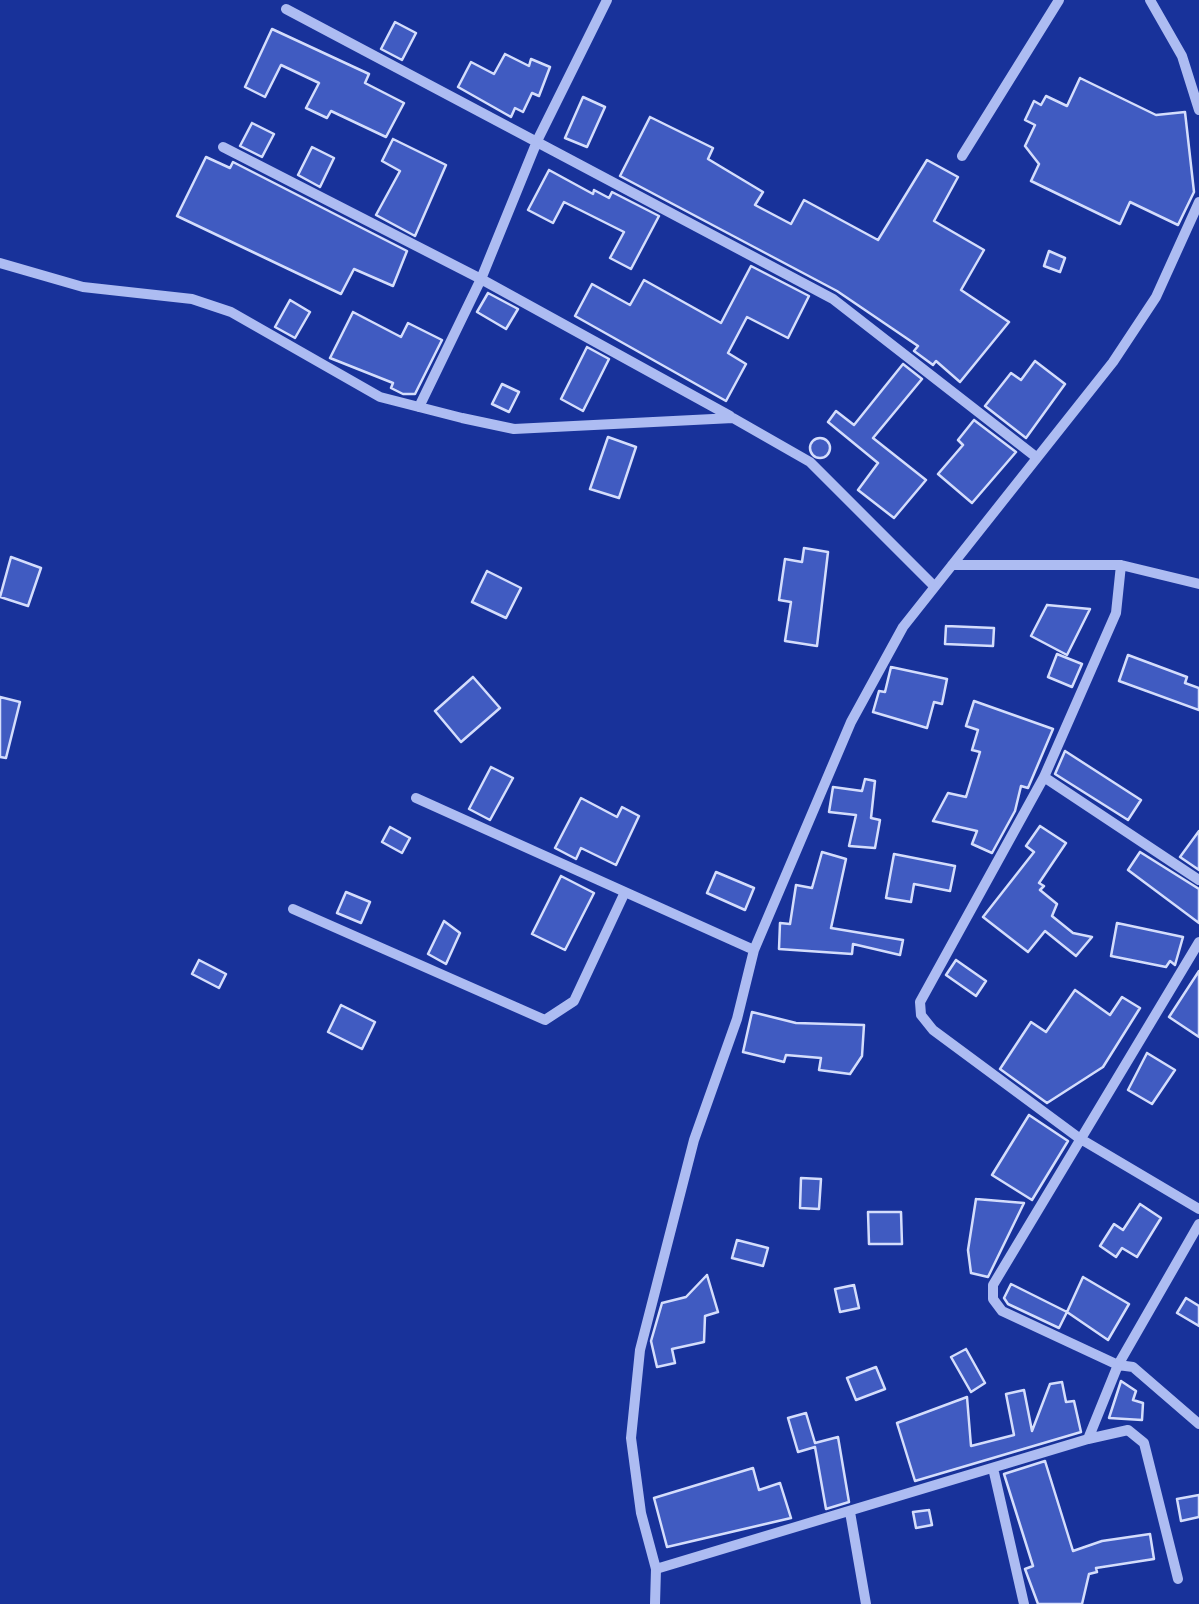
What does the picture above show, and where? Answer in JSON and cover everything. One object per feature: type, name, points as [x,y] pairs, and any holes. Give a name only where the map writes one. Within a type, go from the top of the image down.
[{"type":"street","points":[[418,407],[480,279],[538,139],[607,0]]},
{"type":"street","points":[[962,156],[1059,0]]},
{"type":"street","points":[[1150,0],[1182,56],[1199,110]]},
{"type":"street","points":[[286,9],[538,139],[834,300],[1036,456]]},
{"type":"street","points":[[223,147],[480,279],[810,462],[932,585]]},
{"type":"street","points":[[655,1604],[656,1569],[641,1513],[630,1438],[640,1350],[684,1174],[737,1018],[754,950],[851,722],[932,585],[1113,362],[1156,297],[1199,202]]},
{"type":"street","points":[[0,263],[83,287],[192,299],[231,312],[380,397],[514,429],[733,418]]},
{"type":"street","points":[[952,565],[1121,565],[1199,584]]},
{"type":"street","points":[[1121,565],[1116,614],[1044,776],[920,1002],[924,1022],[1080,1138],[1199,1209]]},
{"type":"street","points":[[1044,776],[1199,880]]},
{"type":"street","points":[[416,798],[754,950]]},
{"type":"street","points":[[294,909],[545,1020],[574,1001],[625,892]]},
{"type":"street","points":[[1199,942],[993,1285],[994,1299],[1002,1312],[1144,1374],[1199,1424]]},
{"type":"street","points":[[1088,1439],[1118,1365],[1199,1224]]},
{"type":"street","points":[[656,1569],[1128,1430],[1144,1443],[1178,1580]]},
{"type":"street","points":[[993,1468],[1024,1604]]},
{"type":"street","points":[[850,1512],[866,1604]]},
{"type":"building","points":[[395,22],[416,33],[402,60],[381,49]]},
{"type":"building","points":[[272,29],[369,74],[365,83],[404,103],[386,137],[331,111],[327,118],[306,108],[319,83],[281,65],[265,97],[245,87]]},
{"type":"building","points":[[505,54],[529,66],[531,59],[550,67],[539,96],[532,93],[523,112],[515,108],[511,117],[458,87],[471,62],[494,74]]},
{"type":"building","points":[[1080,78],[1156,115],[1185,112],[1194,192],[1178,225],[1130,202],[1120,224],[1031,181],[1039,164],[1025,146],[1035,125],[1025,120],[1034,101],[1041,105],[1046,96],[1067,106]]},
{"type":"building","points":[[583,97],[605,107],[587,147],[565,138]]},
{"type":"building","points":[[650,117],[713,148],[708,159],[763,192],[755,205],[791,224],[804,200],[878,240],[927,160],[958,177],[934,221],[984,250],[961,290],[1009,322],[960,382],[936,361],[933,365],[914,351],[918,346],[837,291],[620,176]]},
{"type":"building","points":[[252,123],[274,134],[262,157],[240,146]]},
{"type":"building","points":[[393,139],[446,165],[415,236],[376,215],[400,171],[382,161]]},
{"type":"building","points":[[312,147],[334,158],[320,187],[298,175]]},
{"type":"building","points":[[206,157],[230,168],[233,162],[407,251],[393,286],[354,269],[341,294],[177,216]]},
{"type":"building","points":[[549,170],[593,194],[594,190],[609,198],[612,192],[659,216],[631,269],[610,258],[624,232],[564,202],[553,223],[528,210]]},
{"type":"building","points":[[1049,251],[1065,258],[1060,272],[1044,266]]},
{"type":"building","points":[[751,266],[809,296],[788,338],[747,317],[728,353],[746,364],[726,401],[575,316],[592,284],[630,305],[644,280],[721,323]]},
{"type":"building","points":[[488,293],[518,309],[506,329],[477,312]]},
{"type":"building","points":[[290,300],[310,312],[295,338],[275,327]]},
{"type":"building","points":[[353,312],[401,337],[408,323],[442,340],[415,394],[403,394],[391,388],[393,383],[330,358]]},
{"type":"building","points":[[587,347],[609,359],[583,411],[561,399]]},
{"type":"building","points":[[1035,361],[1065,384],[1026,438],[985,406],[1011,373],[1021,380]]},
{"type":"building","points":[[903,364],[922,379],[873,438],[926,480],[894,518],[858,490],[878,463],[828,422],[836,411],[854,425]]},
{"type":"building","points":[[502,384],[519,392],[509,412],[492,404]]},
{"type":"building","points":[[974,420],[1016,452],[972,503],[938,474],[963,445],[958,440]]},
{"type":"building","points":[[608,437],[636,447],[619,498],[590,489]]},
{"type":"building","points":[[816,438],[824,438],[830,448],[824,458],[816,458],[810,452],[810,444]]},
{"type":"building","points":[[804,548],[828,552],[817,646],[785,641],[791,602],[779,600],[785,559],[802,562]]},
{"type":"building","points":[[11,557],[41,568],[28,606],[0,597]]},
{"type":"building","points":[[487,571],[521,588],[506,618],[472,602]]},
{"type":"building","points":[[1047,605],[1090,609],[1067,655],[1031,636]]},
{"type":"building","points":[[946,626],[994,628],[993,646],[945,644]]},
{"type":"building","points":[[1057,654],[1082,664],[1072,687],[1048,677]]},
{"type":"building","points":[[1128,655],[1187,677],[1185,683],[1199,688],[1199,710],[1119,681]]},
{"type":"building","points":[[891,667],[947,679],[942,704],[934,702],[927,728],[873,712],[879,691],[885,692]]},
{"type":"building","points":[[473,677],[500,708],[461,742],[435,711]]},
{"type":"building","points":[[0,697],[20,702],[6,758],[0,757]]},
{"type":"building","points":[[974,701],[1053,729],[1028,788],[1021,786],[1015,811],[992,853],[972,844],[977,831],[933,821],[948,793],[966,797],[980,752],[972,750],[978,730],[966,726]]},
{"type":"building","points":[[1065,751],[1141,800],[1128,820],[1055,774]]},
{"type":"building","points":[[491,767],[513,778],[490,820],[469,809]]},
{"type":"building","points":[[865,779],[875,781],[871,818],[880,820],[875,848],[849,846],[856,815],[829,812],[833,787],[862,791]]},
{"type":"building","points":[[581,798],[617,817],[622,807],[639,816],[616,865],[581,848],[576,859],[555,848]]},
{"type":"building","points":[[1040,826],[1066,843],[1039,883],[1044,886],[1040,890],[1057,904],[1052,916],[1073,933],[1092,937],[1076,956],[1045,931],[1028,952],[983,917],[1034,852],[1026,846]]},
{"type":"building","points":[[390,827],[410,838],[402,853],[382,842]]},
{"type":"building","points":[[1199,831],[1199,870],[1180,857]]},
{"type":"building","points":[[822,852],[846,859],[831,928],[903,940],[900,955],[853,944],[852,954],[779,949],[780,923],[790,924],[796,885],[812,888]]},
{"type":"building","points":[[1140,852],[1199,889],[1199,923],[1128,870]]},
{"type":"building","points":[[894,854],[955,866],[950,891],[914,884],[911,902],[886,898]]},
{"type":"building","points":[[716,872],[754,888],[745,910],[707,893]]},
{"type":"building","points":[[561,876],[594,893],[565,950],[532,934]]},
{"type":"building","points":[[346,892],[370,902],[361,923],[337,913]]},
{"type":"building","points":[[444,921],[460,933],[446,964],[428,954]]},
{"type":"building","points":[[1117,923],[1183,937],[1175,965],[1170,961],[1166,967],[1111,956]]},
{"type":"building","points":[[199,960],[226,974],[219,988],[192,974]]},
{"type":"building","points":[[956,960],[986,981],[976,996],[946,975]]},
{"type":"building","points":[[1199,971],[1199,1037],[1169,1017]]},
{"type":"building","points":[[1075,990],[1110,1015],[1122,997],[1140,1008],[1103,1067],[1047,1103],[1000,1069],[1031,1022],[1046,1032]]},
{"type":"building","points":[[341,1005],[375,1022],[362,1049],[328,1032]]},
{"type":"building","points":[[752,1012],[796,1023],[864,1025],[862,1056],[850,1074],[819,1070],[821,1058],[786,1055],[784,1062],[743,1052]]},
{"type":"building","points":[[1147,1053],[1175,1070],[1152,1104],[1128,1090]]},
{"type":"building","points":[[1029,1115],[1068,1141],[1032,1200],[992,1175]]},
{"type":"building","points":[[801,1178],[821,1179],[819,1209],[800,1208]]},
{"type":"building","points":[[976,1199],[1024,1203],[988,1277],[971,1273],[968,1250]]},
{"type":"building","points":[[1140,1204],[1161,1218],[1137,1257],[1122,1248],[1116,1257],[1100,1246],[1114,1224],[1123,1230]]},
{"type":"building","points":[[868,1212],[901,1212],[902,1244],[869,1244]]},
{"type":"building","points":[[737,1240],[768,1248],[763,1266],[732,1258]]},
{"type":"building","points":[[707,1275],[718,1312],[705,1316],[704,1342],[672,1349],[675,1363],[657,1367],[651,1341],[662,1303],[686,1297]]},
{"type":"building","points":[[1083,1277],[1129,1304],[1108,1340],[1067,1312]]},
{"type":"building","points":[[1011,1284],[1067,1312],[1059,1328],[1008,1304],[1004,1298]]},
{"type":"building","points":[[854,1285],[859,1308],[840,1312],[835,1289]]},
{"type":"building","points":[[1186,1298],[1199,1306],[1199,1326],[1177,1313]]},
{"type":"building","points":[[966,1349],[985,1383],[971,1392],[951,1357]]},
{"type":"building","points":[[876,1367],[885,1389],[856,1400],[847,1378]]},
{"type":"building","points":[[1121,1381],[1136,1391],[1133,1400],[1143,1403],[1142,1420],[1109,1418]]},
{"type":"building","points":[[1062,1382],[1066,1402],[1074,1401],[1081,1432],[915,1481],[897,1423],[967,1397],[971,1446],[1014,1435],[1006,1394],[1024,1390],[1032,1431],[1050,1384]]},
{"type":"building","points":[[806,1413],[815,1443],[838,1437],[849,1502],[826,1509],[815,1447],[798,1452],[788,1418]]},
{"type":"building","points":[[1045,1461],[1073,1551],[1102,1541],[1150,1534],[1154,1559],[1096,1568],[1097,1572],[1089,1574],[1082,1604],[1038,1604],[1025,1569],[1033,1566],[1004,1474]]},
{"type":"building","points":[[753,1468],[759,1490],[780,1483],[791,1518],[667,1547],[654,1498]]},
{"type":"building","points":[[1199,1495],[1199,1517],[1181,1521],[1177,1499]]},
{"type":"building","points":[[929,1510],[932,1525],[916,1528],[913,1512]]}]
